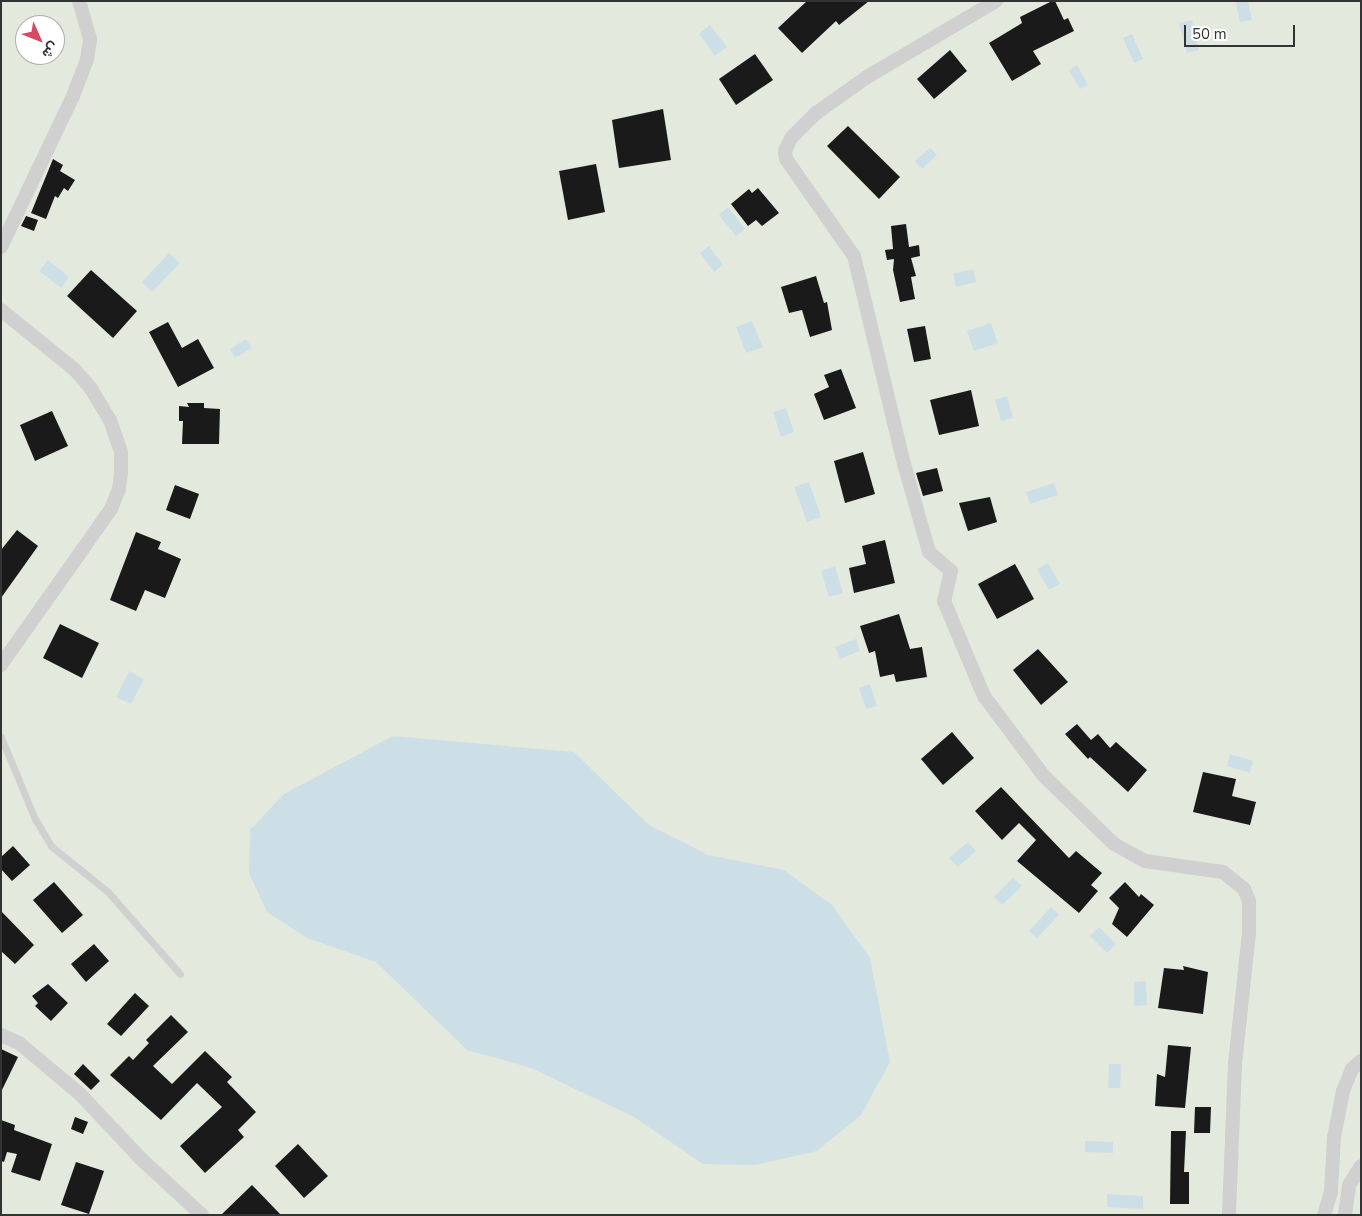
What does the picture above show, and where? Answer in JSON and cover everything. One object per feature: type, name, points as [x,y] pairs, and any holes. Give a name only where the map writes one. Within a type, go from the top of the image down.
[{"type":"street","points":[[1,248],[73,96],[87,59],[90,39],[79,1]]},
{"type":"street","points":[[996,1],[867,77],[815,114],[791,138],[785,152],[786,159],[854,256],[904,464],[929,552],[950,571],[944,600],[984,696],[1043,775],[1114,844],[1144,861],[1223,872],[1244,889],[1249,901],[1249,933],[1235,1064],[1229,1215]]},
{"type":"street","points":[[1,310],[75,370],[90,387],[110,420],[121,452],[121,471],[119,488],[111,509],[1,665]]},
{"type":"street","points":[[1,1035],[19,1043],[80,1094],[140,1158],[202,1215]]},
{"type":"street","points":[[1324,1215],[1332,1192],[1334,1137],[1343,1091],[1352,1069],[1361,1061]]},
{"type":"street","points":[[1344,1215],[1349,1185],[1361,1166]]},
{"type":"lane","points":[[1,737],[35,819],[52,846],[108,892],[180,974]]},
{"type":"shaded area","points":[[1,1],[1361,1],[1361,1215],[1,1215]]},
{"type":"shaded area","points":[[1248,1],[1252,20],[1240,22],[1236,2]]},
{"type":"shaded area","points":[[1192,20],[1199,50],[1187,53],[1179,23]]},
{"type":"shaded area","points":[[710,25],[727,47],[715,56],[699,34]]},
{"type":"shaded area","points":[[1132,34],[1143,59],[1134,63],[1123,38]]},
{"type":"shaded area","points":[[1077,65],[1088,85],[1080,89],[1069,70]]},
{"type":"shaded area","points":[[930,148],[937,155],[922,169],[915,161]]},
{"type":"shaded area","points":[[728,207],[745,229],[736,236],[719,215]]},
{"type":"shaded area","points":[[709,246],[723,265],[714,272],[700,253]]},
{"type":"shaded area","points":[[169,253],[180,263],[152,292],[142,282]]},
{"type":"shaded area","points":[[48,260],[69,277],[61,288],[39,271]]},
{"type":"shaded area","points":[[973,269],[976,282],[956,287],[953,274]]},
{"type":"shaded area","points":[[752,321],[763,347],[746,353],[736,327]]},
{"type":"shaded area","points":[[991,323],[998,343],[974,351],[967,331]]},
{"type":"shaded area","points":[[246,339],[252,348],[235,358],[230,349]]},
{"type":"shaded area","points":[[1007,396],[1013,418],[1001,421],[995,400]]},
{"type":"shaded area","points":[[786,408],[794,432],[781,437],[773,412]]},
{"type":"shaded area","points":[[809,482],[821,517],[807,522],[794,487]]},
{"type":"shaded area","points":[[1054,483],[1058,495],[1030,504],[1026,492]]},
{"type":"shaded area","points":[[1048,563],[1060,584],[1049,590],[1037,569]]},
{"type":"shaded area","points":[[835,566],[843,593],[829,597],[821,571]]},
{"type":"shaded area","points":[[856,639],[860,651],[840,659],[835,647]]},
{"type":"shaded area","points":[[129,671],[144,679],[131,704],[116,697]]},
{"type":"shaded area","points":[[870,684],[877,706],[866,709],[859,688]]},
{"type":"shaded area","points":[[393,736],[574,752],[649,825],[708,855],[784,870],[832,905],[870,958],[890,1062],[861,1115],[817,1151],[755,1165],[703,1164],[634,1117],[531,1068],[467,1050],[376,962],[307,938],[267,912],[249,873],[250,830],[284,794]]},
{"type":"shaded area","points":[[1230,754],[1253,761],[1250,773],[1227,766]]},
{"type":"shaded area","points":[[968,842],[976,851],[958,867],[949,858]]},
{"type":"shaded area","points":[[1013,878],[1022,886],[1002,905],[994,897]]},
{"type":"shaded area","points":[[1051,907],[1059,915],[1037,938],[1029,931]]},
{"type":"shaded area","points":[[1099,927],[1116,944],[1107,953],[1090,936]]},
{"type":"shaded area","points":[[1146,981],[1147,1005],[1134,1006],[1134,982]]},
{"type":"shaded area","points":[[1109,1064],[1121,1064],[1120,1088],[1108,1088]]},
{"type":"shaded area","points":[[1085,1141],[1113,1142],[1113,1153],[1085,1152]]},
{"type":"shaded area","points":[[1107,1194],[1143,1196],[1143,1209],[1107,1207]]},
{"type":"building","points":[[807,1],[869,1],[839,25],[836,21],[802,53],[778,28]]},
{"type":"building","points":[[1055,1],[1064,20],[1068,18],[1074,31],[1033,51],[1041,64],[1012,81],[989,43],[1022,23],[1020,17]]},
{"type":"building","points":[[950,50],[967,71],[934,99],[917,79]]},
{"type":"building","points":[[755,54],[773,80],[736,105],[719,79]]},
{"type":"building","points":[[663,109],[671,160],[619,168],[612,120]]},
{"type":"building","points":[[848,126],[900,177],[879,199],[827,146]]},
{"type":"building","points":[[53,159],[63,165],[60,171],[75,180],[68,191],[64,188],[58,198],[55,196],[46,219],[31,213]]},
{"type":"building","points":[[596,164],[605,212],[568,220],[559,171]]},
{"type":"building","points":[[758,188],[779,213],[762,226],[756,220],[748,226],[731,204],[749,189],[752,193]]},
{"type":"building","points":[[26,216],[38,220],[34,231],[21,226]]},
{"type":"building","points":[[906,224],[909,247],[919,245],[920,256],[911,258],[916,276],[911,277],[915,299],[900,302],[893,270],[894,259],[887,260],[885,250],[893,249],[891,226]]},
{"type":"building","points":[[91,270],[137,311],[113,338],[67,296]]},
{"type":"building","points":[[816,276],[824,303],[827,302],[832,330],[810,337],[802,310],[789,313],[781,287]]},
{"type":"building","points":[[168,322],[182,348],[198,339],[214,368],[178,387],[149,332]]},
{"type":"building","points":[[925,326],[931,359],[914,362],[907,329]]},
{"type":"building","points":[[841,369],[856,408],[824,420],[814,394],[829,387],[824,375]]},
{"type":"building","points":[[971,390],[979,426],[939,435],[930,400]]},
{"type":"building","points":[[187,403],[204,403],[204,408],[220,409],[219,444],[182,444],[183,421],[179,421],[179,406],[189,407]]},
{"type":"building","points":[[52,411],[68,446],[35,461],[20,425]]},
{"type":"building","points":[[863,452],[875,494],[845,503],[834,461]]},
{"type":"building","points":[[937,468],[943,491],[923,496],[916,473]]},
{"type":"building","points":[[175,485],[199,494],[190,519],[166,510]]},
{"type":"building","points":[[990,497],[997,522],[968,531],[959,503]]},
{"type":"building","points":[[17,530],[38,546],[1,598],[1,550]]},
{"type":"building","points":[[136,532],[161,542],[158,549],[181,559],[165,598],[145,590],[136,611],[110,600]]},
{"type":"building","points":[[885,540],[895,583],[854,593],[849,568],[866,564],[862,546]]},
{"type":"building","points":[[1015,564],[1034,599],[997,619],[978,584]]},
{"type":"building","points":[[899,614],[910,649],[922,647],[927,677],[896,682],[894,674],[880,677],[875,651],[869,653],[860,626]]},
{"type":"building","points":[[60,624],[99,643],[82,678],[43,658]]},
{"type":"building","points":[[1038,649],[1068,682],[1041,705],[1013,670]]},
{"type":"building","points":[[1077,724],[1091,740],[1098,734],[1110,748],[1116,742],[1147,770],[1128,792],[1090,757],[1088,759],[1065,734]]},
{"type":"building","points":[[952,732],[974,758],[943,785],[921,759]]},
{"type":"building","points":[[1203,772],[1236,779],[1232,796],[1256,802],[1250,825],[1193,812]]},
{"type":"building","points":[[1001,787],[1069,858],[1076,851],[1102,873],[1091,885],[1098,891],[1079,913],[1017,861],[1036,840],[1019,823],[1002,840],[975,811]]},
{"type":"building","points":[[13,846],[30,865],[12,881],[1,869],[1,857]]},
{"type":"building","points":[[54,882],[83,915],[62,933],[33,900]]},
{"type":"building","points":[[1125,882],[1139,897],[1141,894],[1154,905],[1127,937],[1112,924],[1119,908],[1109,898]]},
{"type":"building","points":[[1,911],[34,945],[15,964],[1,951]]},
{"type":"building","points":[[94,944],[109,961],[86,982],[71,964]]},
{"type":"building","points":[[1183,966],[1208,972],[1203,1014],[1158,1008],[1164,968],[1184,970]]},
{"type":"building","points":[[48,984],[68,1003],[51,1021],[35,1006],[38,1003],[32,996]]},
{"type":"building","points":[[135,993],[149,1006],[121,1036],[107,1024]]},
{"type":"building","points":[[171,1015],[188,1032],[153,1066],[172,1084],[205,1051],[232,1077],[227,1082],[256,1112],[238,1130],[244,1137],[205,1173],[180,1146],[222,1107],[197,1083],[161,1120],[110,1075],[129,1056],[133,1060],[149,1043],[146,1040]]},
{"type":"building","points":[[1168,1045],[1191,1047],[1185,1108],[1155,1106],[1157,1074],[1165,1077]]},
{"type":"building","points":[[1,1049],[18,1057],[1,1092]]},
{"type":"building","points":[[83,1064],[100,1081],[91,1090],[74,1074]]},
{"type":"building","points":[[1195,1107],[1211,1107],[1210,1133],[1194,1133]]},
{"type":"building","points":[[75,1117],[88,1122],[83,1134],[71,1129]]},
{"type":"building","points":[[1,1120],[15,1125],[14,1130],[52,1144],[40,1181],[11,1172],[17,1154],[7,1152],[4,1162],[1,1161]]},
{"type":"building","points":[[1171,1131],[1186,1131],[1184,1172],[1189,1172],[1189,1204],[1170,1204]]},
{"type":"building","points":[[298,1144],[328,1176],[304,1198],[275,1166]]},
{"type":"building","points":[[76,1162],[104,1171],[89,1214],[61,1205]]},
{"type":"building","points":[[252,1185],[281,1215],[221,1215]]}]
